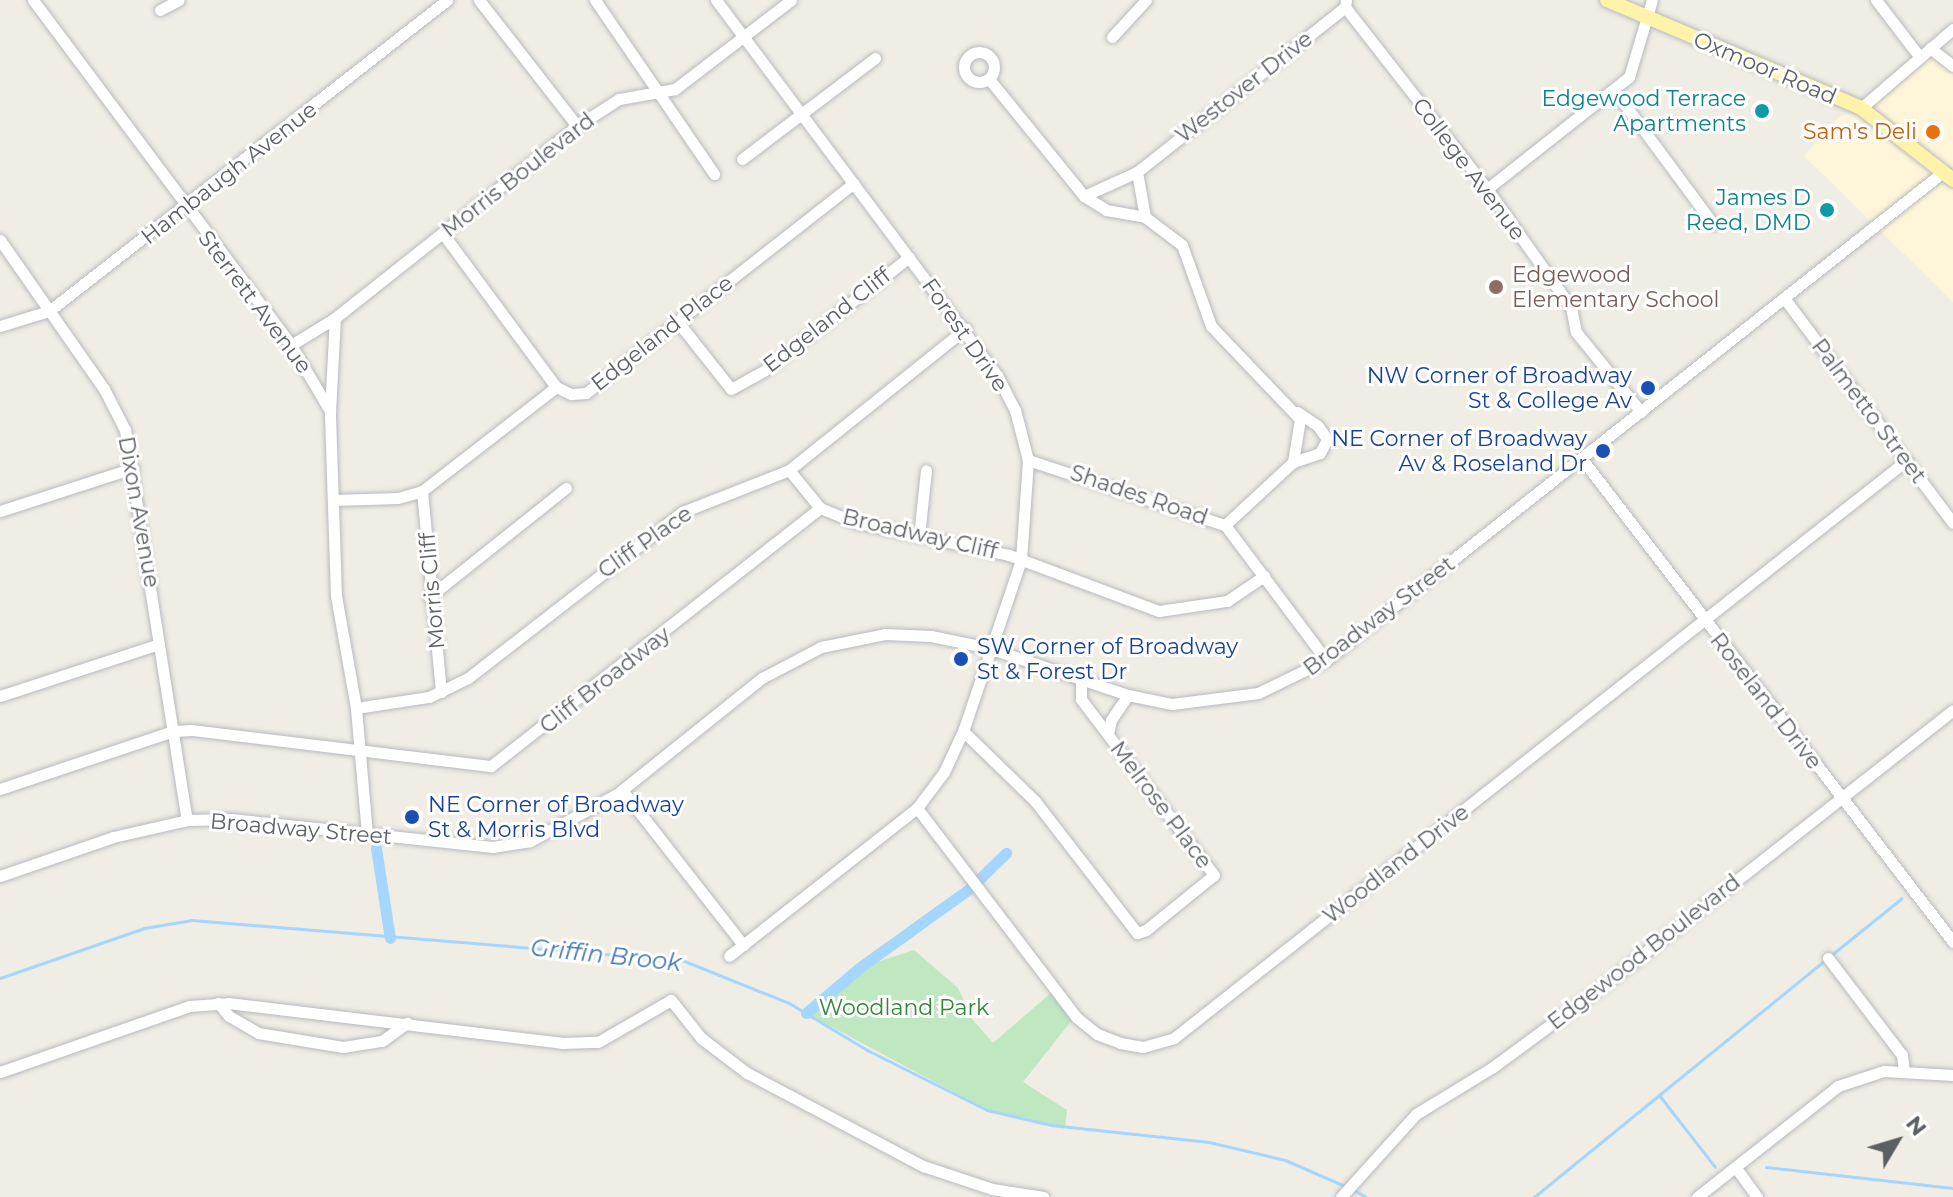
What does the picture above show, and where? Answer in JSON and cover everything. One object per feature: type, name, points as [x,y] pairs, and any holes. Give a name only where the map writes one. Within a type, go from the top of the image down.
[{"type":"main road","name":"Oxmoor Road","points":[[1607,0],[1861,108],[1948,176]]},
{"type":"street","name":"Sterrett Avenue","points":[[33,0],[185,209],[291,345],[330,412]]},
{"type":"street","points":[[160,10],[179,0]]},
{"type":"street","name":"Hambaugh Avenue","points":[[0,326],[49,311],[185,209],[447,0]]},
{"type":"street","points":[[479,0],[577,126]]},
{"type":"street","points":[[595,0],[662,91],[664,106],[714,174]]},
{"type":"street","name":"Forest Drive","points":[[716,0],[965,329],[1015,410],[1028,460],[1021,560],[963,731],[944,772],[917,808],[729,956]]},
{"type":"street","name":"Morris Boulevard","points":[[291,345],[335,318],[444,235],[577,126],[619,99],[675,89],[791,0]]},
{"type":"street","points":[[1112,37],[1146,0]]},
{"type":"street","points":[[1487,189],[1629,77],[1650,18],[1652,0]]},
{"type":"street","points":[[1876,0],[1919,56]]},
{"type":"street","name":"Westover Drive","points":[[1084,196],[1137,172],[1345,4]]},
{"type":"street","name":"College Avenue","points":[[1345,4],[1487,189],[1571,307],[1576,332],[1641,412]]},
{"type":"street","points":[[1861,108],[1953,29]]},
{"type":"street","points":[[1930,48],[1953,66]]},
{"type":"street","points":[[742,159],[875,58]]},
{"type":"street","points":[[989,79],[1084,196],[1106,210],[1145,217],[1182,245],[1206,315],[1225,344],[1300,419],[1293,462]]},
{"type":"street","points":[[1614,90],[1713,224]]},
{"type":"street","points":[[1137,172],[1145,217]]},
{"type":"street","name":"Broadway Street","points":[[0,876],[113,837],[187,820],[231,819],[493,847],[530,841],[622,790],[762,678],[821,647],[885,634],[931,636],[989,648],[1081,681],[1172,704],[1214,702],[1258,693],[1326,660],[1784,298],[1948,176]]},
{"type":"street","name":"Edgeland Place","points":[[333,500],[398,498],[422,491],[556,387],[571,394],[586,393],[854,183]]},
{"type":"street","points":[[444,235],[556,387]]},
{"type":"street","name":"Dixon Avenue","points":[[0,240],[116,408],[133,468],[187,820]]},
{"type":"street","name":"Edgeland Cliff","points":[[678,322],[731,389],[745,382],[909,257]]},
{"type":"street","name":"Palmetto Street","points":[[1784,298],[1953,523]]},
{"type":"street","points":[[335,318],[330,412],[336,596],[356,708],[367,834]]},
{"type":"street","name":"Cliff Place","points":[[356,708],[441,692],[468,678],[682,512],[789,470],[965,329]]},
{"type":"street","points":[[1225,525],[1293,462],[1320,453],[1327,439],[1318,426],[1293,410]]},
{"type":"street","name":"Roseland Drive","points":[[1582,459],[1953,942]]},
{"type":"street","name":"Shades Road","points":[[1028,460],[1225,525],[1326,660]]},
{"type":"street","name":"Woodland Drive","points":[[917,808],[1076,1017],[1097,1034],[1143,1047],[1174,1038],[1907,460]]},
{"type":"street","points":[[0,511],[133,468]]},
{"type":"street","points":[[789,470],[820,508]]},
{"type":"street","points":[[919,536],[926,470]]},
{"type":"street","points":[[429,597],[566,488]]},
{"type":"street","name":"Morris Cliff","points":[[422,491],[429,597],[441,692]]},
{"type":"street","name":"Broadway Cliff","points":[[820,508],[854,522],[1021,560],[1159,611],[1227,601],[1264,576]]},
{"type":"street","name":"Cliff Broadway","points":[[173,731],[499,763],[820,508]]},
{"type":"street","points":[[0,696],[159,644]]},
{"type":"street","name":"Melrose Place","points":[[963,731],[1035,801],[1137,933],[1214,875],[1081,699],[1081,681]]},
{"type":"street","name":"Melrose Place","points":[[1108,734],[1111,720],[1128,695]]},
{"type":"street","name":"Edgewood Boulevard","points":[[1342,1196],[1416,1114],[1527,1042],[1953,710]]},
{"type":"street","points":[[0,789],[173,731]]},
{"type":"street","points":[[622,790],[743,945]]},
{"type":"street","points":[[1828,958],[1902,1055],[1904,1072]]},
{"type":"street","points":[[0,1072],[189,1006],[218,1003],[562,1043],[598,1042],[671,1000],[701,1038],[747,1073],[923,1166],[992,1189],[1043,1197]]},
{"type":"street","points":[[218,1003],[229,1016],[258,1033],[343,1047],[382,1041],[407,1023]]},
{"type":"street","points":[[1697,1197],[1838,1086],[1865,1074],[1904,1072],[1953,1075]]},
{"type":"street","points":[[1736,1168],[1757,1197]]},
{"type":"shaded area","points":[[1929,52],[1953,71],[1953,302],[1804,156],[1840,116],[1859,112]]},
{"type":"green space","name":"Woodland Park","points":[[914,950],[958,988],[972,1019],[993,1043],[1052,992],[1072,1020],[1023,1082],[1067,1110],[1065,1127],[987,1110],[806,1013],[859,968]]},
{"type":"waterway","points":[[376,848],[390,938]]},
{"type":"waterway","points":[[806,1013],[859,968],[969,889],[1006,853]]},
{"type":"waterway","points":[[1830,956],[1902,898]]},
{"type":"waterway","name":"Griffin Brook","points":[[0,978],[144,928],[192,920],[682,960],[789,1003],[867,1050],[987,1110],[1051,1125],[1209,1142],[1285,1160],[1345,1186]]},
{"type":"waterway","points":[[1659,1095],[1824,961]]},
{"type":"waterway","name":"Griffin Brook","points":[[1534,1197],[1659,1095],[1715,1167]]},
{"type":"waterway","name":"Griffin Brook","points":[[1766,1167],[1953,1188]]},
{"type":"waterway","name":"Griffin Brook","points":[[1352,1189],[1366,1197]]},
{"type":"place","name":"Edgewood Terrace Apartments","points":[[1762,111]]},
{"type":"place","name":"Sam's Deli","points":[[1933,132]]},
{"type":"place","name":"James D Reed, DMD","points":[[1827,210]]},
{"type":"place","name":"Edgewood Elementary School","points":[[1496,287]]},
{"type":"place","name":"NW Corner of Broadway St & College Av","points":[[1648,388]]},
{"type":"place","name":"NE Corner of Broadway Av & Roseland Dr","points":[[1603,451]]},
{"type":"place","name":"SW Corner of Broadway St & Forest Dr","points":[[961,659]]},
{"type":"place","name":"NE Corner of Broadway St & Morris Blvd","points":[[412,817]]}]
